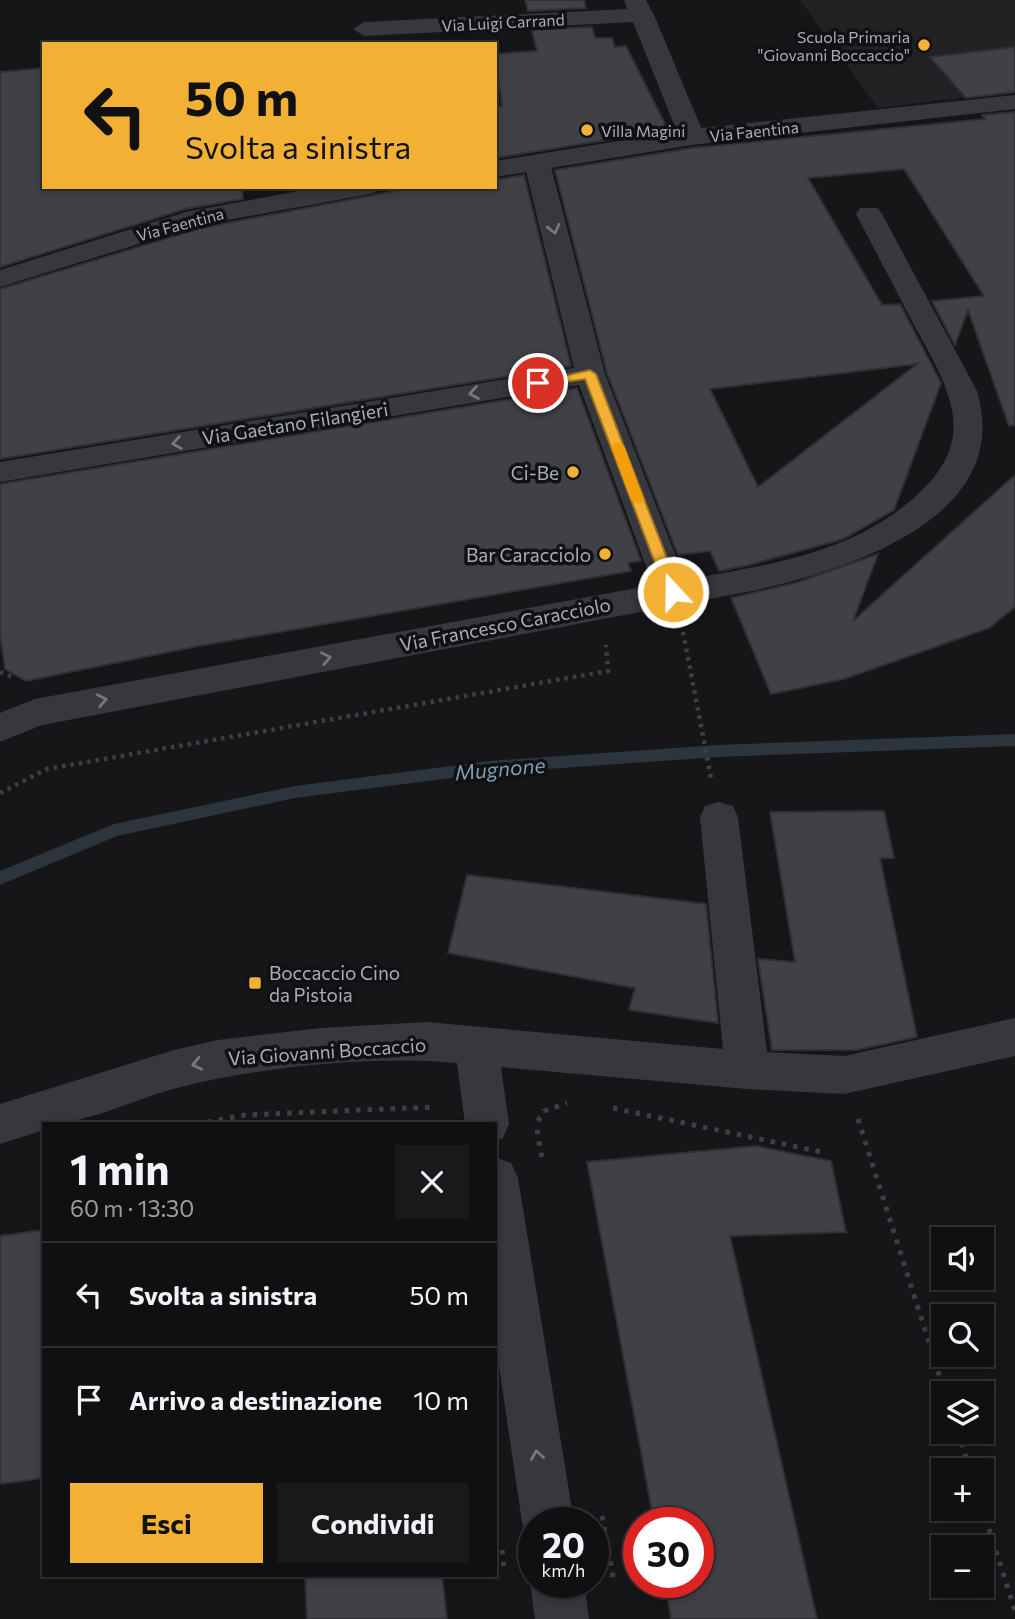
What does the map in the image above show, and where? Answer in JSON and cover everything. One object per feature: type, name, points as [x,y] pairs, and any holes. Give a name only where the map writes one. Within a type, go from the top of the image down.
[{"type":"street","name":"Via Luigi Carrand","points":[[364,29],[639,8],[692,137]]},
{"type":"street","name":"Via Faentina","points":[[497,169],[692,137],[1015,102]]},
{"type":"street","points":[[537,163],[590,374],[673,592]]},
{"type":"street","name":"Via Faentina","points":[[0,279],[195,218],[354,189]]},
{"type":"street","name":"Via Francesco Caracciolo","points":[[0,728],[35,713],[789,571],[881,540],[906,525],[934,498],[965,456],[969,442],[968,414],[957,382],[869,214]]},
{"type":"street","name":"Via Gaetano Filangieri","points":[[0,472],[590,374]]},
{"type":"street","points":[[0,700],[35,713]]},
{"type":"street","points":[[719,817],[747,1070]]},
{"type":"street","name":"Via Giovanni Boccaccio","points":[[0,1124],[174,1069],[218,1059],[321,1047],[428,1041],[747,1070],[844,1075],[1015,1037]]},
{"type":"street","points":[[477,1047],[487,1122]]},
{"type":"street","points":[[497,1191],[546,1507]]},
{"type":"street","points":[[545,1598],[562,1619]]},
{"type":"path","points":[[673,592],[719,817]]},
{"type":"path","points":[[0,793],[47,769],[608,671],[606,644]]},
{"type":"path","points":[[844,1075],[942,1381]]},
{"type":"path","points":[[544,1169],[537,1130],[538,1120],[544,1111],[555,1105],[579,1102]]},
{"type":"path","points":[[600,1105],[826,1153]]},
{"type":"path","points":[[208,1122],[245,1115],[437,1107]]},
{"type":"path","points":[[600,1502],[613,1580]]},
{"type":"path","points":[[986,1521],[1015,1611]]},
{"type":"path","points":[[500,1538],[518,1562]]},
{"type":"shaded area","name":"Scuola Primaria \"Giovanni Boccaccio\"","points":[[800,0],[1015,0],[1015,91],[878,108]]},
{"type":"building","points":[[525,0],[584,0],[586,8],[528,11]]},
{"type":"building","points":[[592,27],[595,38],[612,38],[615,47],[626,46],[668,130],[497,158],[497,107],[502,106],[497,54],[537,51],[532,30]]},
{"type":"building","points":[[1015,47],[1015,92],[966,98],[930,57]]},
{"type":"building","points":[[42,68],[42,189],[242,189],[243,199],[185,209],[0,267],[0,72]]},
{"type":"building","points":[[1015,112],[1015,425],[1009,426],[968,310],[955,345],[932,301],[984,296],[904,169],[808,178],[882,305],[900,304],[941,383],[894,510],[843,539],[749,565],[719,571],[710,551],[678,555],[607,373],[555,170],[692,148],[985,119],[982,115]],"holes":[[[917,364],[758,487],[710,389]]]},
{"type":"building","points":[[524,175],[571,366],[0,459],[0,289],[201,228],[406,189],[497,189],[497,180]]},
{"type":"building","points":[[577,388],[641,561],[628,563],[631,571],[199,646],[26,681],[5,669],[0,635],[0,484]]},
{"type":"building","points":[[1015,475],[1015,607],[989,628],[844,679],[771,694],[731,598],[795,583],[878,554],[853,621]]},
{"type":"building","points":[[884,811],[894,858],[880,858],[917,1037],[857,1050],[772,1050],[758,959],[795,962],[770,812]]},
{"type":"building","points":[[467,875],[706,904],[718,1023],[629,1010],[635,988],[448,953]]},
{"type":"building","points":[[756,1146],[831,1161],[846,1232],[730,1236],[817,1619],[671,1619],[668,1598],[714,1598],[714,1507],[651,1507],[587,1162]]},
{"type":"building","points":[[42,1230],[42,1478],[0,1484],[0,1236]]},
{"type":"building","points":[[305,1577],[442,1577],[447,1619],[307,1619]]},
{"type":"waterway","name":"Mugnone","points":[[0,878],[114,830],[295,792],[490,767],[718,751],[1015,740]]},
{"type":"slow traffic","points":[[617,446],[638,500]]},
{"type":"place","name":"Scuola Primaria \"Giovanni Boccaccio\"","points":[[924,45]]},
{"type":"place","name":"Villa Magini","points":[[587,130]]},
{"type":"place","name":"Ci-Be","points":[[573,472]]},
{"type":"place","name":"Bar Caracciolo","points":[[605,554]]},
{"type":"place","name":"Boccaccio Cino da Pistoia","points":[[255,983]]},
{"type":"route","points":[[538,383],[590,374],[673,592]]}]
